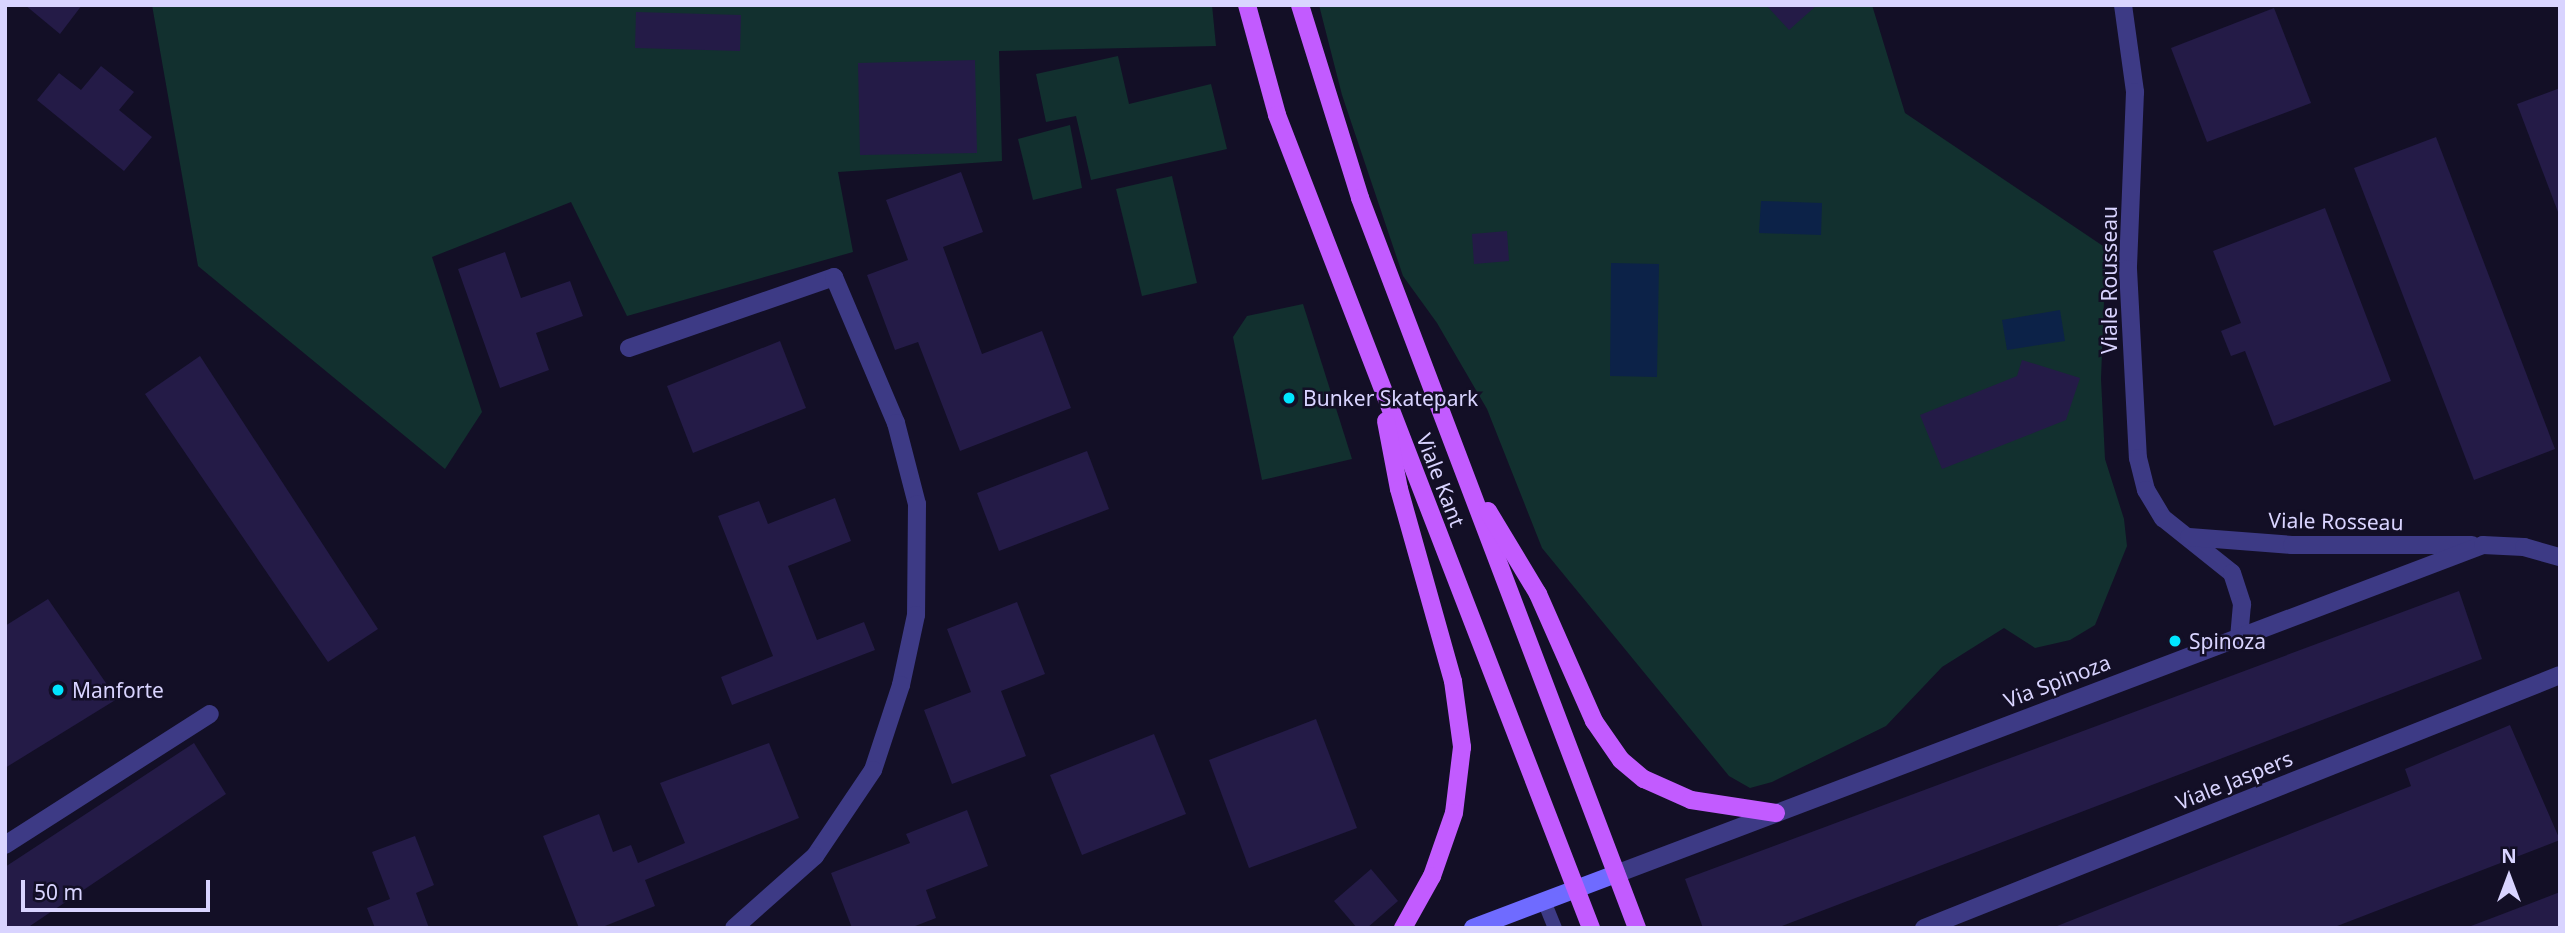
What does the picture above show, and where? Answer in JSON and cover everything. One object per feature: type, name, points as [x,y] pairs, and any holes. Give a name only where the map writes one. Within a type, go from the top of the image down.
[{"type":"main road","name":"Viale Kant","points":[[1247,5],[1277,115],[1591,928]]},
{"type":"main road","name":"Viale Kant","points":[[1300,5],[1360,198],[1637,928]]},
{"type":"main road","points":[[1382,390],[1395,474],[1453,681],[1462,747],[1454,813],[1432,876],[1403,928]]},
{"type":"main road","points":[[1466,475],[1533,584],[1594,721],[1621,760],[1644,779],[1683,797],[1728,808],[1776,813]]},
{"type":"street","name":"Viale Rousseau","points":[[2127,7],[2135,92],[2128,269],[2137,447],[2150,499],[2166,522],[2226,567],[2236,582],[2242,604],[2239,636]]},
{"type":"street","points":[[629,348],[834,277],[896,423],[917,504],[916,615],[901,685],[873,770],[815,856],[734,928]]},
{"type":"street","name":"Viale Rosseau","points":[[2189,537],[2292,545],[2483,545]]},
{"type":"street","name":"Via Spinoza","points":[[1473,928],[2483,545],[2524,547],[2560,557]]},
{"type":"street","name":"Viale Jaspers","points":[[1924,928],[2560,675]]},
{"type":"street","points":[[5,845],[210,714]]},
{"type":"lane","points":[[1544,901],[1555,928]]},
{"type":"green space","points":[[152,5],[1212,5],[1216,46],[999,51],[1002,161],[838,172],[853,252],[627,316],[571,202],[432,257],[482,412],[445,469],[198,266]]},
{"type":"green space","points":[[1319,5],[1872,5],[1905,113],[2106,248],[2101,379],[2105,459],[2124,519],[2127,546],[2095,625],[2070,640],[2035,648],[2004,628],[1942,667],[1886,726],[1772,782],[1750,788],[1729,776],[1542,548],[1487,409],[1437,323],[1403,276],[1342,95]]},
{"type":"green space","points":[[1118,56],[1129,104],[1211,84],[1227,149],[1091,180],[1076,116],[1046,122],[1036,74]]},
{"type":"green space","points":[[1070,125],[1082,188],[1033,200],[1018,139]]},
{"type":"green space","points":[[1172,176],[1197,283],[1142,296],[1116,189]]},
{"type":"green space","name":"Bunker Skatepark","points":[[1303,304],[1352,459],[1262,480],[1233,337],[1247,316]]},
{"type":"water","points":[[1761,201],[1822,203],[1821,235],[1759,233]]},
{"type":"water","points":[[1611,263],[1659,264],[1657,377],[1610,376]]},
{"type":"water","points":[[2060,310],[2065,341],[2007,350],[2002,320]]},
{"type":"building","points":[[25,5],[82,5],[60,34]]},
{"type":"building","points":[[1766,5],[1817,5],[1789,30]]},
{"type":"building","points":[[2274,8],[2311,103],[2207,142],[2171,48]]},
{"type":"building","points":[[636,12],[741,15],[740,51],[635,48]]},
{"type":"building","points":[[975,60],[977,153],[860,155],[858,63]]},
{"type":"building","points":[[101,66],[134,92],[119,110],[152,137],[124,171],[37,100],[59,73],[81,90]]},
{"type":"building","points":[[2560,88],[2560,212],[2558,212],[2517,104]]},
{"type":"building","points":[[2436,137],[2555,449],[2474,480],[2354,168]]},
{"type":"building","points":[[961,172],[983,232],[943,247],[982,354],[1042,331],[1071,408],[960,451],[918,342],[895,350],[867,275],[908,260],[886,200]]},
{"type":"building","points":[[2325,208],[2391,381],[2274,426],[2245,351],[2231,356],[2221,331],[2241,323],[2213,251]]},
{"type":"building","points":[[1507,231],[1509,261],[1474,264],[1472,234]]},
{"type":"building","points":[[505,252],[521,298],[570,281],[583,316],[536,333],[549,370],[500,388],[458,269]]},
{"type":"building","points":[[780,341],[806,408],[693,453],[667,386]]},
{"type":"building","points":[[200,356],[378,629],[328,662],[145,394]]},
{"type":"building","points":[[2022,360],[2080,378],[2066,420],[1942,469],[1920,415],[2017,376]]},
{"type":"building","points":[[1087,451],[1109,509],[999,551],[977,493]]},
{"type":"building","points":[[835,498],[851,541],[788,566],[817,640],[864,622],[875,650],[732,705],[721,677],[773,656],[718,516],[759,501],[768,524]]},
{"type":"building","points":[[2459,591],[2482,659],[1777,928],[1703,928],[1685,879]]},
{"type":"building","name":"Manforte","points":[[48,599],[117,699],[5,768],[5,626]]},
{"type":"building","points":[[1017,602],[1045,674],[1001,691],[1026,756],[952,784],[924,710],[971,692],[947,629]]},
{"type":"building","points":[[1316,719],[1357,828],[1249,868],[1209,760]]},
{"type":"building","points":[[2510,725],[2560,840],[2332,928],[2052,928],[2411,786],[2405,769]]},
{"type":"building","points":[[1154,734],[1186,814],[1082,855],[1050,775]]},
{"type":"building","points":[[194,743],[226,794],[27,928],[5,928],[5,867]]},
{"type":"building","points":[[769,743],[799,818],[645,880],[655,906],[600,928],[579,928],[543,836],[599,814],[613,852],[631,845],[638,863],[685,843],[660,783]]},
{"type":"building","points":[[967,810],[988,866],[926,890],[936,918],[910,928],[852,928],[831,873],[910,843],[906,834]]},
{"type":"building","points":[[415,836],[434,885],[416,893],[429,928],[375,928],[367,908],[390,899],[372,852]]},
{"type":"building","points":[[1371,869],[1398,901],[1367,928],[1357,928],[1334,901]]},
{"type":"building","points":[[2560,892],[2560,928],[2471,928],[2471,926]]},
{"type":"place","name":"Bunker Skatepark","points":[[1289,398]]},
{"type":"place","name":"Spinoza","points":[[2175,641]]},
{"type":"place","name":"Manforte","points":[[58,690]]}]
